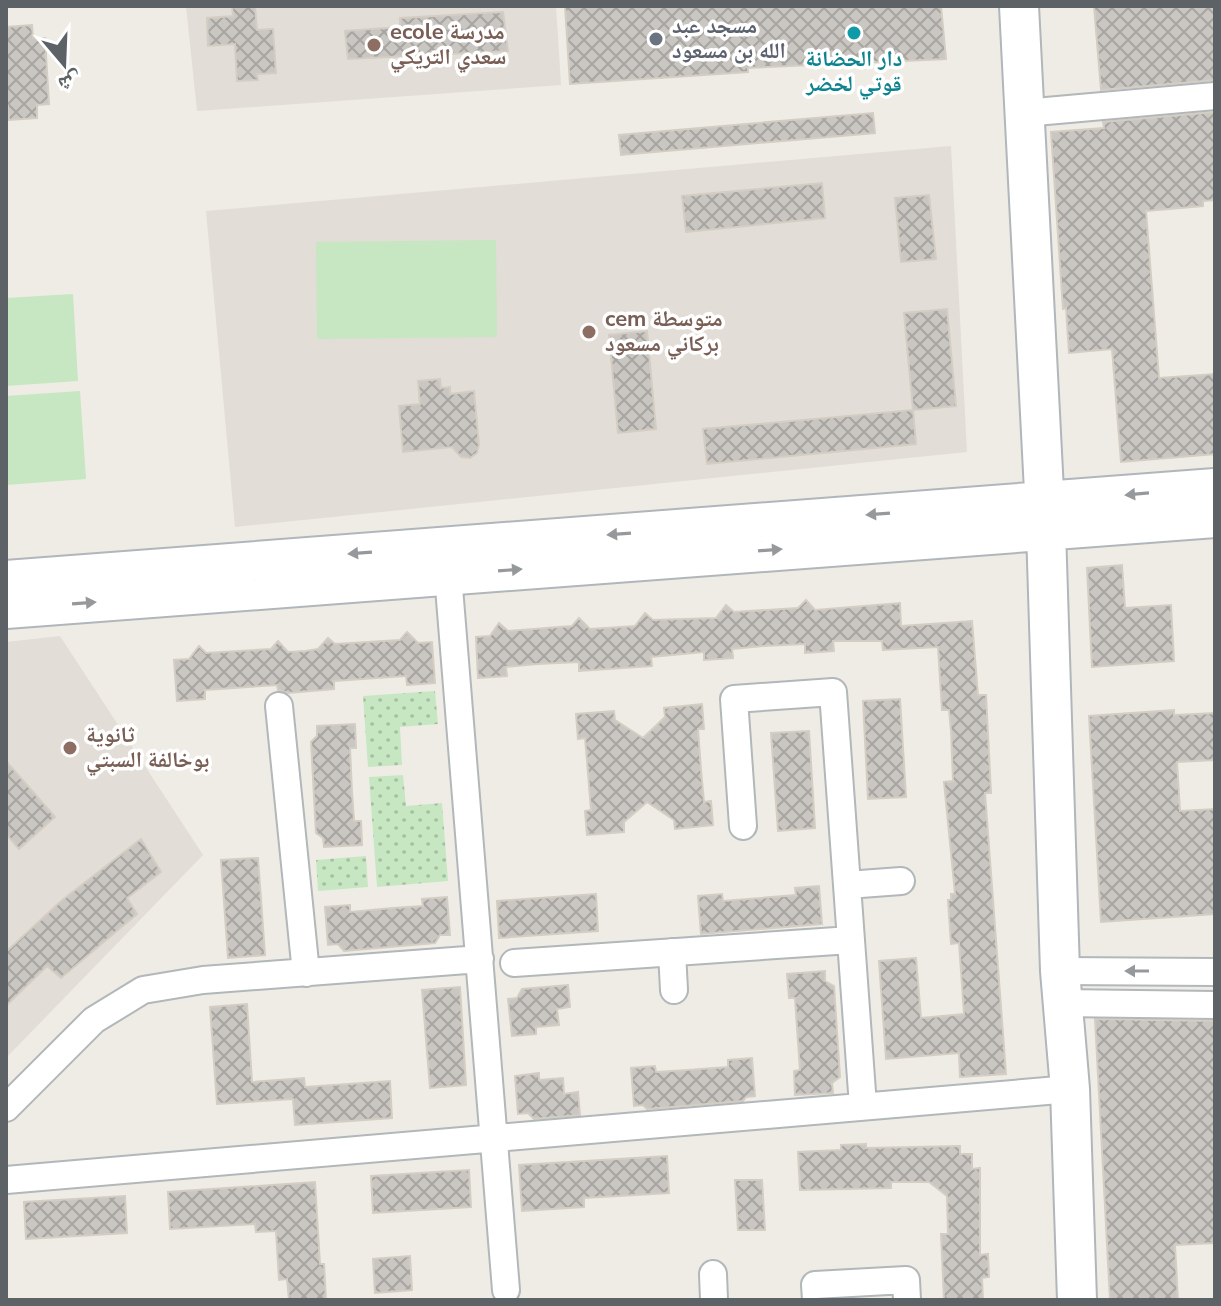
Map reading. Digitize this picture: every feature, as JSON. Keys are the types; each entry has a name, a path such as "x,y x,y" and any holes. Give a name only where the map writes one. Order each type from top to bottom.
{"main road":[{"path":"1019,6 1045,516 1060,987 1070,1089 1077,1300"},
{"path":"6,609 448,575 1045,516 1215,488"},
{"path":"6,580 1045,516 1215,518"}],"street":[{"path":"1024,113 1215,96"},
{"path":"448,575 506,1290"},
{"path":"743,826 734,699 833,692 863,1106"},
{"path":"279,706 306,973"},
{"path":"847,885 901,881"},
{"path":"514,963 851,940"},
{"path":"672,952 674,990"},
{"path":"6,1108 94,1020 143,990 203,980 480,959"},
{"path":"1060,987 1215,972"},
{"path":"1060,987 1215,1005"},
{"path":"6,1180 1070,1089"},
{"path":"816,1300 815,1285 906,1280 907,1300"}],"shaded area":[{"name":"ecole مدرسة سعدي التريكي","path":"186,6 556,6 561,85 197,111"},
{"name":"cem متوسطة بركاني مسعود","path":"951,146 967,452 235,527 206,211"},
{"name":"ثانوية بوخالفة السبتي","path":"60,636 203,855 6,1058 6,642"}],"green space":[{"path":"496,240 497,337 317,339 316,242"},
{"path":"73,294 78,381 6,386 6,298"},
{"path":"80,391 86,479 6,485 6,396"},
{"path":"435,691 438,724 400,727 402,765 368,767 363,696"},
{"path":"403,775 406,806 442,803 448,881 377,887 369,777"},
{"path":"366,856 368,887 318,891 316,860"}],"building":[{"path":"232,6 255,6 257,30 273,29 276,73 257,74 258,80 237,81 235,44 208,46 207,18 233,16"},
{"path":"565,6 941,6 946,59 748,68 748,72 570,84"},
{"path":"1094,6 1215,6 1215,80 1101,90"},
{"path":"503,12 508,51 348,59 345,31 400,27 400,18"},
{"path":"32,25 33,38 45,38 49,104 37,105 37,118 9,120 6,107 6,27"},
{"path":"1215,112 1215,200 1203,201 1203,206 1146,211 1159,378 1215,374 1215,454 1121,462 1112,349 1069,353 1066,308 1063,309 1051,132 1104,128 1103,122"},
{"path":"873,113 875,133 621,155 619,135"},
{"path":"822,183 825,218 686,232 682,196"},
{"path":"929,195 936,259 901,262 895,198"},
{"path":"947,309 956,406 913,410 904,313"},
{"path":"647,331 656,429 618,433 609,335"},
{"path":"440,379 441,388 450,387 450,394 474,391 479,445 477,453 470,458 461,457 452,447 403,452 399,406 420,404 418,381"},
{"path":"913,410 916,444 707,464 703,429"},
{"path":"1122,565 1125,608 1171,605 1174,661 1092,667 1087,568"},
{"path":"806,600 815,610 900,603 901,626 972,621 978,695 986,695 991,793 985,793 1006,1074 960,1077 959,1053 886,1059 879,961 916,958 921,1018 964,1014 959,943 951,944 948,900 951,900 951,894 955,894 944,782 953,781 951,731 949,710 942,710 938,647 883,650 882,641 833,641 834,651 805,653 805,644 763,646 732,649 733,658 704,660 704,652 651,657 652,666 579,671 579,662 537,664 506,667 507,676 478,678 476,637 490,636 499,623 508,631 572,626 579,618 590,629 635,626 645,613 653,620 716,618 726,605 734,612 798,608"},
{"path":"407,632 418,643 432,642 435,683 407,685 406,676 334,681 334,689 288,693 278,690 277,685 205,690 205,699 177,701 174,660 189,659 199,646 206,653 271,649 278,641 288,652 306,651 318,649 328,638 335,644 400,640"},
{"path":"900,699 906,797 868,799 863,701"},
{"path":"702,704 704,729 698,729 701,770 704,802 711,801 713,825 675,829 674,820 647,802 624,822 624,832 587,835 585,811 591,810 585,738 578,739 576,714 614,711 615,720 643,738 665,717 664,708"},
{"path":"1174,710 1174,715 1215,713 1215,760 1177,762 1180,811 1215,809 1215,914 1101,922 1089,716"},
{"path":"355,724 356,748 350,748 352,792 354,821 361,821 362,845 324,847 323,838 316,833 311,742 317,736 317,726"},
{"path":"809,731 815,828 778,831 771,733"},
{"path":"6,761 55,817 19,849 6,834"},
{"path":"141,839 161,872 127,898 137,914 61,978 47,966 6,1006 6,952 61,901"},
{"path":"258,858 265,955 228,958 221,860"},
{"path":"819,886 822,924 701,934 698,896 722,894 723,901 796,895 795,888"},
{"path":"596,894 598,931 499,938 497,901"},
{"path":"447,897 450,935 440,935 435,943 344,951 338,944 328,945 325,907 350,905 350,912 423,906 422,899"},
{"path":"825,971 825,981 834,986 840,1077 832,1083 833,1093 795,1095 794,1071 800,1070 795,998 789,998 787,974"},
{"path":"568,985 570,1007 557,1009 559,1025 536,1027 536,1034 512,1036 508,999 517,998 522,989"},
{"path":"460,987 466,1085 430,1088 422,990"},
{"path":"247,1004 252,1082 304,1078 305,1087 390,1081 392,1118 295,1125 293,1099 217,1104 210,1007"},
{"path":"1095,1019 1215,1021 1215,1243 1175,1245 1178,1300 1110,1300"},
{"path":"752,1058 755,1096 746,1097 743,1101 647,1109 643,1105 634,1106 631,1068 655,1066 656,1072 728,1067 728,1060"},
{"path":"539,1073 539,1080 563,1078 564,1094 578,1092 580,1115 534,1119 528,1113 518,1114 515,1076"},
{"path":"866,1144 866,1148 960,1146 960,1154 972,1154 972,1169 980,1168 980,1255 988,1254 989,1277 982,1278 983,1300 944,1300 941,1234 948,1234 947,1196 929,1182 891,1182 891,1188 800,1190 798,1152 841,1150 841,1145"},
{"path":"667,1156 669,1193 584,1198 584,1207 522,1211 519,1165"},
{"path":"469,1170 471,1207 373,1213 371,1176"},
{"path":"735,1180 762,1180 765,1230 738,1230"},
{"path":"315,1182 320,1264 324,1264 326,1300 289,1300 287,1279 279,1280 276,1231 256,1232 255,1224 170,1229 168,1192"},
{"path":"125,1196 127,1233 26,1239 24,1202"},
{"path":"410,1256 412,1290 375,1293 373,1259"}],"place":[{"name":"دار الحضانة قوتي لخضر","path":"854,33"},
{"name":"مسجد عبد الله بن مسعود","path":"656,39"},
{"name":"ecole مدرسة سعدي التريكي","path":"374,45"},
{"name":"cem متوسطة بركاني مسعود","path":"589,332"},
{"name":"ثانوية بوخالفة السبتي","path":"70,748"}]}
